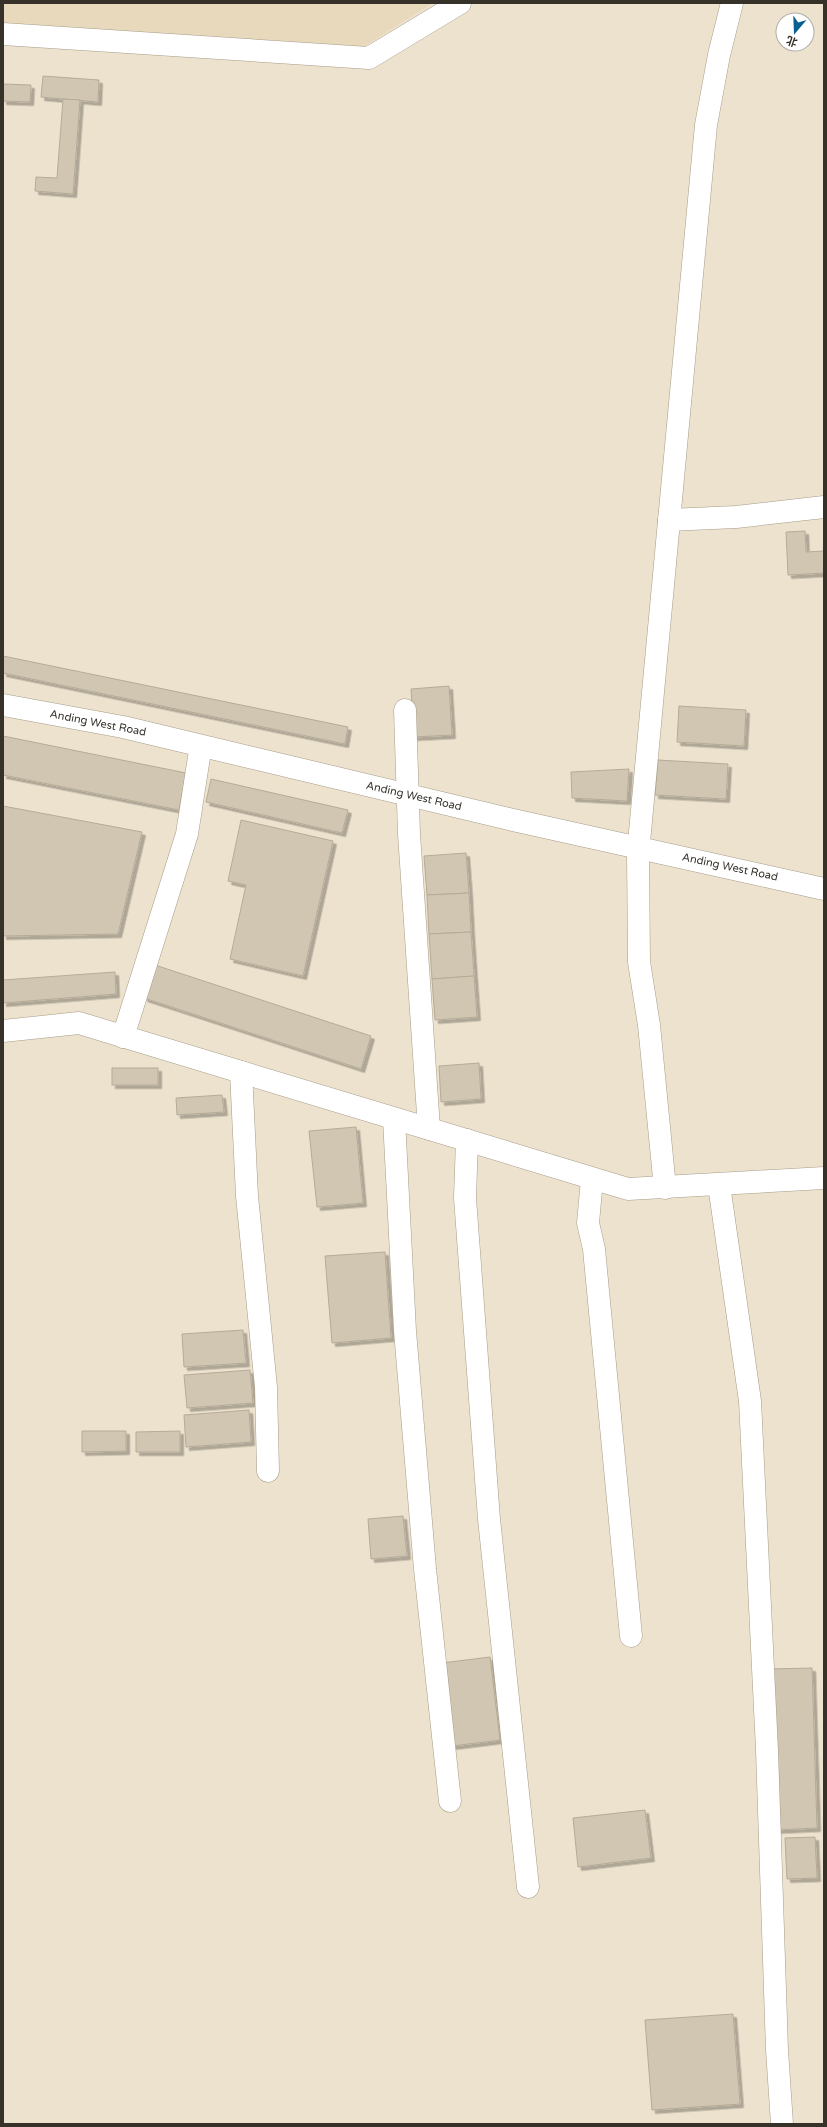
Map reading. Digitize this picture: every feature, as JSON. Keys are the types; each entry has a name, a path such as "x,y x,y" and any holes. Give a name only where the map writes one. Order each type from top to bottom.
{"street":[{"path":"3,34 369,58 460,3"},
{"path":"665,1188 649,1025 639,962 638,853 706,125 718,55 732,3"},
{"path":"669,520 736,517 824,507"},
{"name":"Anding West Road","path":"3,705 123,727 408,801"},
{"path":"405,710 408,801 429,1129"},
{"name":"Anding West Road","path":"3,718 120,739 408,801 638,853 824,901"},
{"path":"123,1037 187,834 199,757"},
{"name":"Anding West Road","path":"638,853 824,889"},
{"path":"3,1031 79,1023 628,1189 824,1178"},
{"path":"241,1072 247,1196 266,1387 268,1471"},
{"path":"394,1119 405,1331 425,1569 450,1801"},
{"path":"467,1140 465,1198 489,1519 528,1887"},
{"path":"592,1178 588,1223 594,1249 631,1636"},
{"path":"719,1185 750,1401 767,1742 777,2050 782,2124"}],"shaded area":[{"path":"3,3 433,3 363,47 3,23"}],"building":[{"path":"43,76 99,80 98,102 41,97"},
{"path":"3,84 31,85 30,102 3,101"},
{"path":"63,99 80,100 73,194 35,191 36,177 57,178"},
{"path":"805,531 806,552 824,551 824,573 788,575 786,532"},
{"path":"3,656 348,727 345,744 3,673"},
{"path":"449,686 452,735 414,737 411,689"},
{"path":"679,706 746,710 744,746 677,742"},
{"path":"3,736 186,773 179,810 3,775"},
{"path":"658,760 728,764 726,799 655,795"},
{"path":"629,769 627,801 572,798 571,772"},
{"path":"211,779 348,810 342,833 206,802"},
{"path":"3,806 142,832 118,934 3,936"},
{"path":"241,820 333,841 303,976 230,959 246,885 228,881"},
{"path":"466,853 469,893 427,895 424,856"},
{"path":"469,893 471,932 429,934 427,895"},
{"path":"471,932 474,976 432,979 429,934"},
{"path":"155,965 371,1036 361,1069 144,998"},
{"path":"115,972 116,994 3,1003 3,980"},
{"path":"474,976 477,1017 435,1020 432,979"},
{"path":"479,1063 481,1099 441,1102 439,1066"},
{"path":"112,1068 158,1068 158,1085 112,1085"},
{"path":"222,1095 224,1112 177,1115 176,1098"},
{"path":"356,1127 363,1203 317,1207 309,1131"},
{"path":"385,1252 391,1338 332,1343 325,1256"},
{"path":"243,1330 246,1363 184,1367 182,1334"},
{"path":"250,1370 253,1403 187,1408 184,1375"},
{"path":"249,1410 251,1442 186,1447 184,1415"},
{"path":"82,1431 126,1431 126,1451 82,1452"},
{"path":"180,1431 180,1452 136,1452 136,1432"},
{"path":"403,1516 407,1556 371,1559 368,1519"},
{"path":"490,1657 500,1740 452,1746 442,1663"},
{"path":"812,1668 817,1828 774,1830 770,1669"},
{"path":"645,1810 651,1858 578,1867 573,1818"},
{"path":"815,1837 817,1878 787,1879 785,1838"},
{"path":"733,2014 740,2104 652,2110 645,2020"}]}
